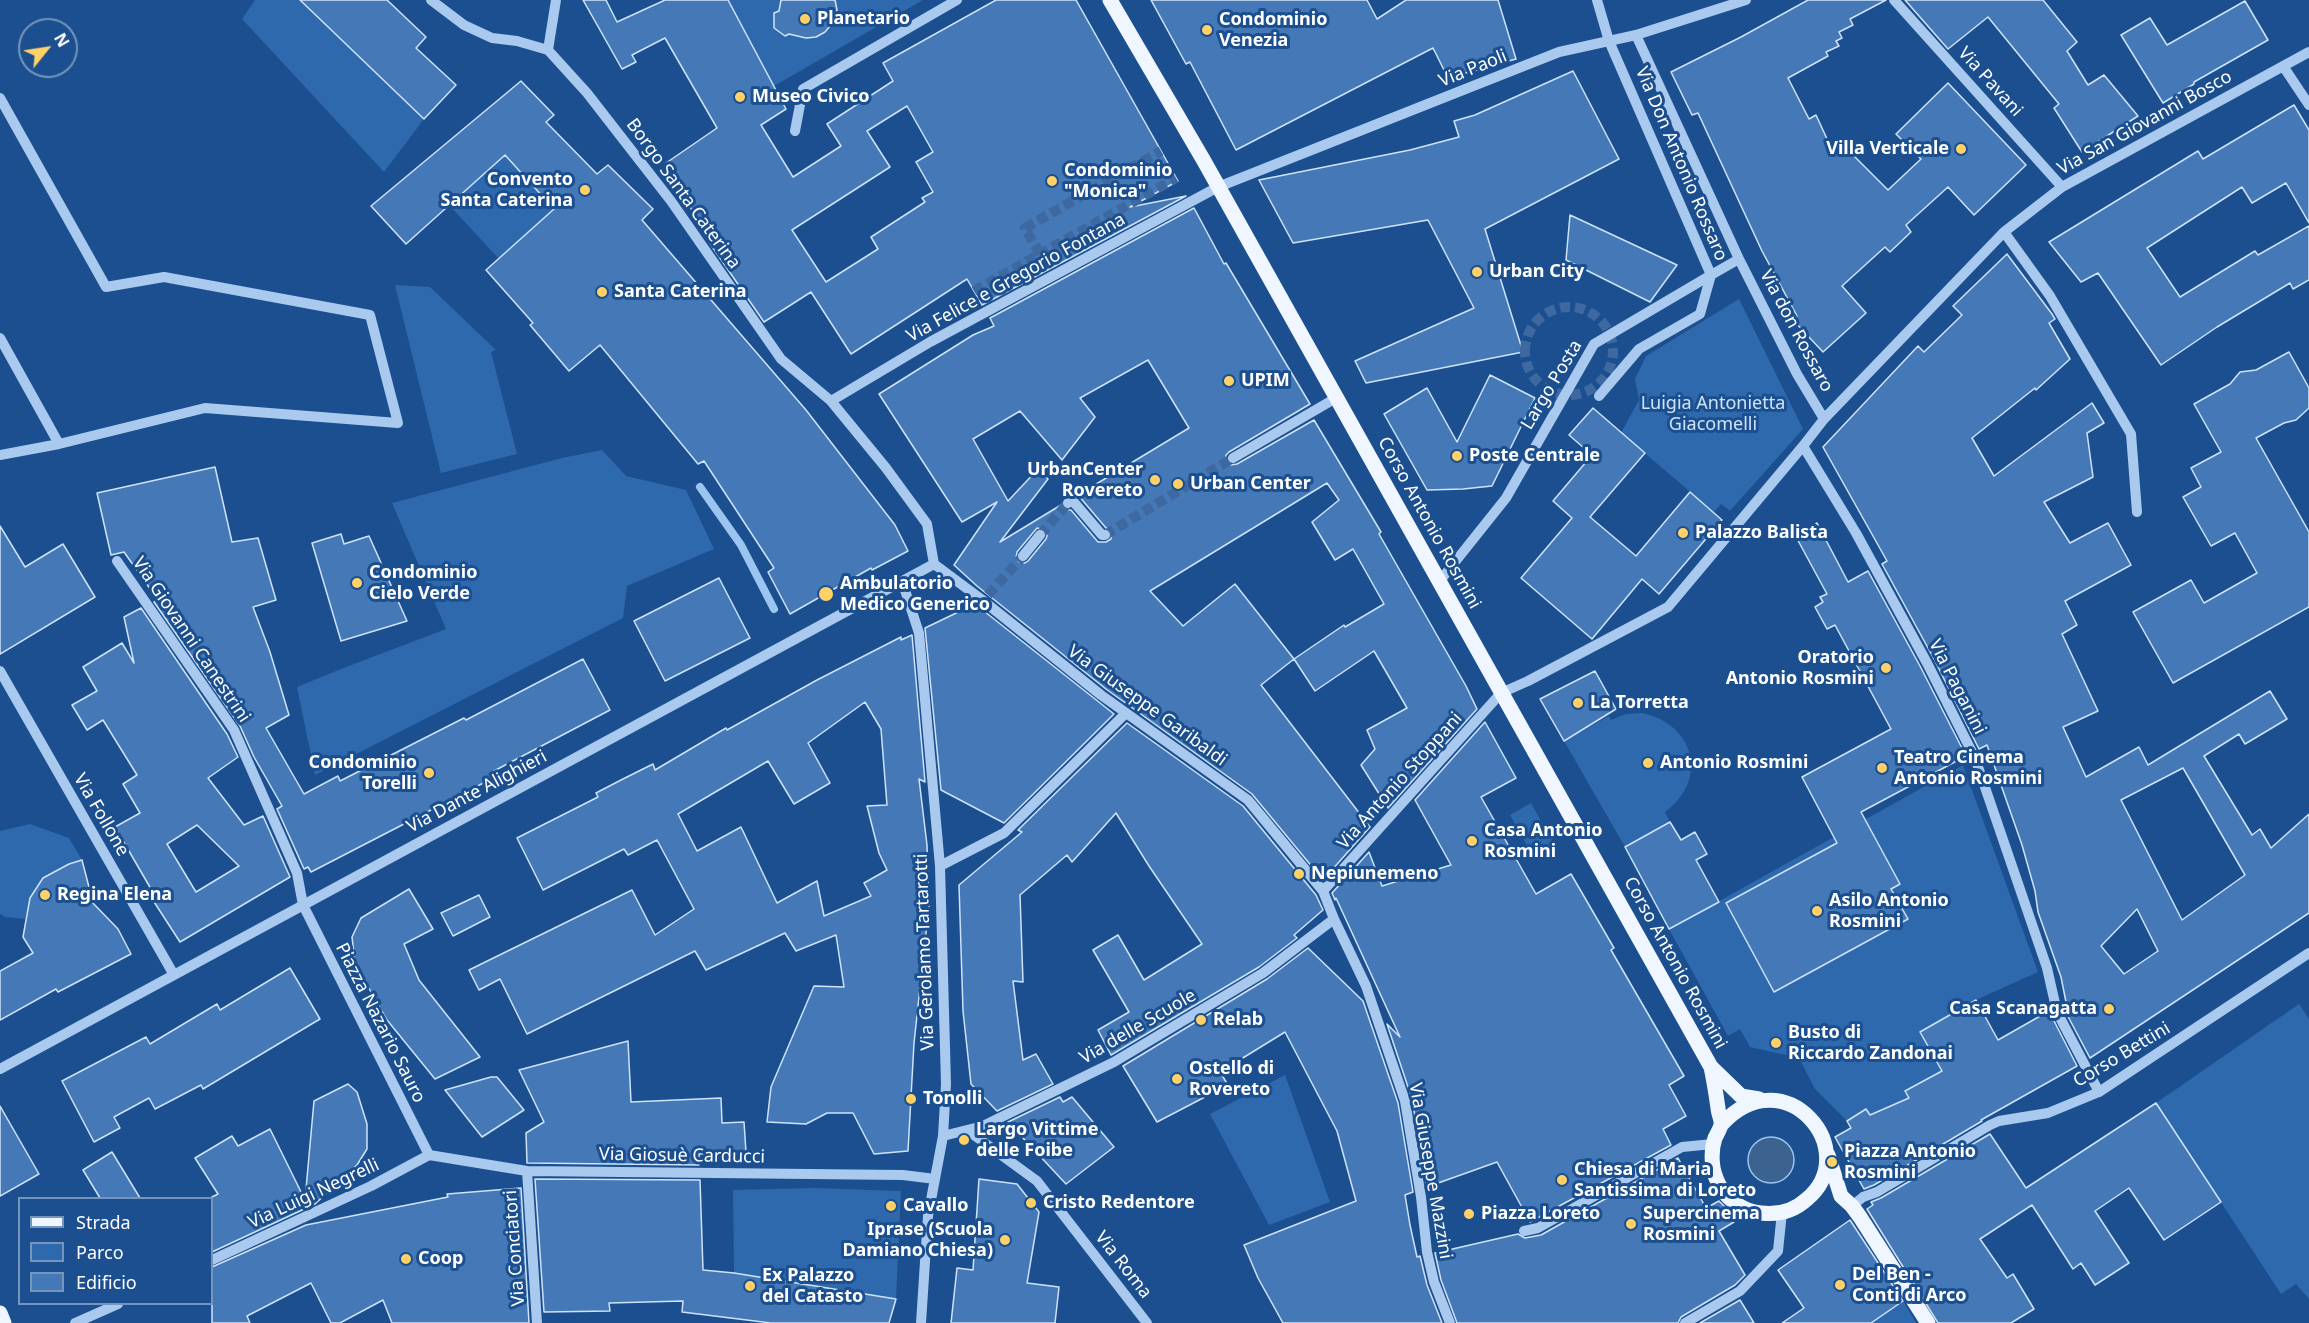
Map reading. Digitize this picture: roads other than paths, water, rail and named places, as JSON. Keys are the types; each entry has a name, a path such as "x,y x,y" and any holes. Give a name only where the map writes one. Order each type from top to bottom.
{"main road":[{"name":"Corso Antonio Rosmini","path":"1110,0 1218,187 1711,1067"},
{"path":"1711,1067 1741,1096 1780,1101 1796,1107 1810,1117 1820,1131 1847,1201 1928,1323"},
{"path":"1711,1067 1722,1124"},
{"path":"1763,1100 1747,1104 1733,1112 1722,1124 1713,1144 1712,1161 1716,1178 1724,1193 1737,1205 1753,1212 1770,1214 1800,1205 1812,1195 1821,1180 1826,1164 1825,1147"},
{"path":"1812,1195 1847,1201"},
{"path":"0,1313 4,1323"}],"street":[{"path":"431,0 464,25 492,38 517,41 548,50 556,0"},
{"path":"795,131 803,89 957,0"},
{"name":"Via Don Antonio Rossaro","path":"1597,0 1610,41 1711,275 1739,259 1636,35"},
{"name":"Via Paoli","path":"1218,187 1559,52 1636,35 1746,0"},
{"name":"Via Pavani","path":"1894,0 2062,187"},
{"name":"Borgo Santa Caterina","path":"548,50 587,93 658,184 780,359 831,401 886,468 927,524 934,564"},
{"name":"Via San Giovanni Bosco","path":"1502,693 1668,607 1824,419 2004,232 2062,187 2309,52"},
{"path":"2283,66 2309,105"},
{"path":"0,98 106,287 164,278 370,315 398,423 205,408 59,444 0,455"},
{"name":"Via Felice e Gregorio Fontana","path":"831,401 930,342 1218,187"},
{"path":"2004,232 2050,296 2131,434 2137,512"},
{"name":"Via don Rossaro","path":"1739,259 1797,374 1824,419"},
{"path":"1599,396 1640,349 1700,314 1711,275"},
{"name":"Largo Posta","path":"1439,582 1506,498 1594,344 1711,275"},
{"path":"0,338 59,444"},
{"path":"1233,458 1336,398"},
{"name":"Via Paganini","path":"1803,446 1862,543 1975,758 2047,968 2056,1012 2098,1092"},
{"path":"1068,504 1072,500 1102,535 1106,535"},
{"path":"1023,556 1040,535"},
{"name":"Via Giovanni Canestrini","path":"117,561 234,730 297,873 303,905"},
{"name":"Via Dante Alighieri","path":"0,1069 934,564"},
{"name":"Via Giuseppe Garibaldi","path":"934,564 986,598 1065,667 1248,800 1323,891"},
{"name":"Via Gerolamo Tartarotti","path":"902,581 919,633 940,866 946,1084 943,1136 928,1216 921,1323"},
{"name":"Via Follone","path":"0,671 174,975"},
{"name":"Via Antonio Stoppani","path":"1323,891 1502,693"},
{"path":"940,866 1004,833 1126,713"},
{"name":"Via Giuseppe Mazzini","path":"1323,891 1366,986 1405,1101 1421,1197 1427,1252 1434,1282 1450,1323"},
{"name":"Piazza Nazario Sauro","path":"303,905 429,1155"},
{"name":"Via delle Scuole","path":"943,1136 983,1126 1114,1062 1263,973 1334,919"},
{"name":"Corso Bettini","path":"1847,1201 1877,1192 1990,1125 2048,1113 2098,1092 2309,954"},
{"name":"Via Roma","path":"967,1130 1037,1180 1147,1323"},
{"path":"1524,1231 1538,1228 1682,1148 1713,1144"},
{"name":"Via Giosuè Carducci","path":"429,1155 527,1171 903,1174 935,1179"},
{"name":"Via Luigi Negrelli","path":"213,1260 371,1186 429,1155"},
{"name":"Via Conciatori","path":"527,1171 537,1323"},
{"path":"1685,1323 1740,1291 1778,1251 1782,1212"},
{"path":"75,1323 116,1305"}],"waterway":[{"path":"700,487 741,545 774,609"}],"tunnel":[{"path":"1040,254 1025,228 1161,151"},
{"path":"974,291 1176,178"},
{"path":"1560,307 1578,307 1594,314 1606,326 1613,342 1613,351 1613,360 1606,376 1594,388 1578,395 1560,395 1544,388 1532,376 1525,360 1525,342 1532,326 1544,314 1560,307"},
{"path":"1105,535 1233,458"},
{"path":"1040,535 1068,503"},
{"path":"988,595 1023,556"}],"place":[{"name":"Planetario","path":"805,19"},
{"name":"Condominio Venezia","path":"1207,30"},
{"name":"Museo Civico","path":"740,97"},
{"name":"Villa Verticale","path":"1961,149"},
{"name":"Condominio \"Monica\"","path":"1052,181"},
{"name":"Convento Santa Caterina","path":"585,190"},
{"name":"Urban City","path":"1477,272"},
{"name":"Santa Caterina","path":"602,292"},
{"name":"UPIM","path":"1229,381"},
{"name":"Poste Centrale","path":"1457,456"},
{"name":"UrbanCenter Rovereto","path":"1155,480"},
{"name":"Urban Center","path":"1178,484"},
{"name":"Palazzo Balista","path":"1683,533"},
{"name":"Condominio Cielo Verde","path":"357,583"},
{"name":"Ambulatorio Medico Generico","path":"826,594"},
{"name":"Oratorio Antonio Rosmini","path":"1886,668"},
{"name":"La Torretta","path":"1578,703"},
{"name":"Antonio Rosmini","path":"1648,763"},
{"name":"Teatro Cinema Antonio Rosmini","path":"1882,768"},
{"name":"Condominio Torelli","path":"429,773"},
{"name":"Casa Antonio Rosmini","path":"1472,841"},
{"name":"Nepiunemeno","path":"1299,874"},
{"name":"Regina Elena","path":"45,895"},
{"name":"Asilo Antonio Rosmini","path":"1817,911"},
{"name":"Casa Scanagatta","path":"2109,1009"},
{"name":"Relab","path":"1201,1020"},
{"name":"Busto di Riccardo Zandonai","path":"1776,1043"},
{"name":"Ostello di Rovereto","path":"1177,1079"},
{"name":"Tonolli","path":"911,1099"},
{"name":"Largo Vittime delle Foibe","path":"964,1140"},
{"name":"Piazza Antonio Rosmini","path":"1832,1162"},
{"name":"Chiesa di Maria Santissima di Loreto","path":"1562,1180"},
{"name":"Cristo Redentore","path":"1031,1203"},
{"name":"Cavallo","path":"891,1206"},
{"name":"Piazza Loreto","path":"1469,1214"},
{"name":"Supercinema Rosmini","path":"1631,1224"},
{"name":"Iprase (Scuola Damiano Chiesa)","path":"1005,1240"},
{"name":"Coop","path":"406,1259"},
{"name":"Del Ben - Conti di Arco","path":"1840,1285"},
{"name":"Ex Palazzo del Catasto","path":"750,1286"}],"park label":[{"name":"Luigia Antonietta Giacomelli","path":"1713,414"}]}
